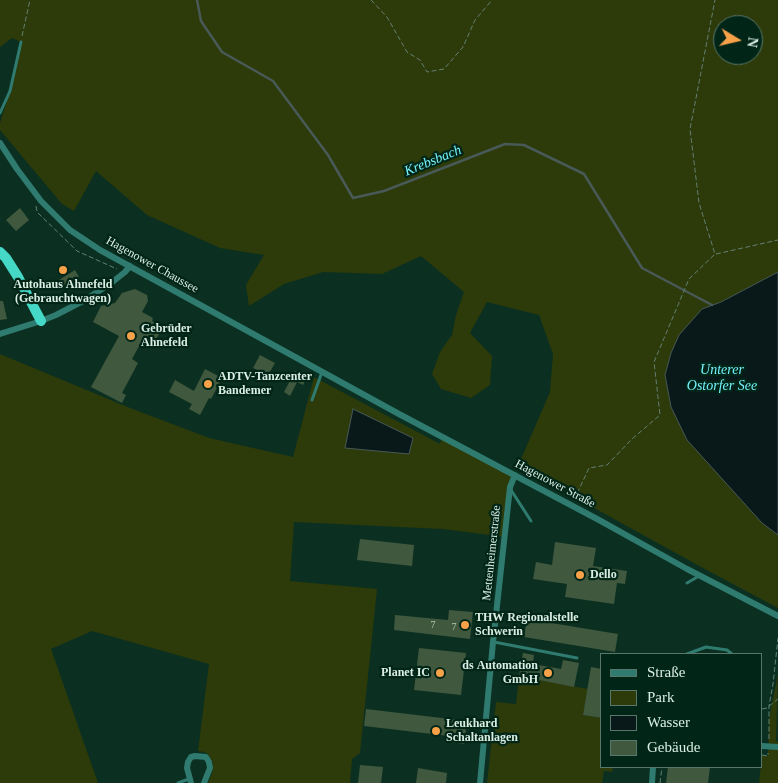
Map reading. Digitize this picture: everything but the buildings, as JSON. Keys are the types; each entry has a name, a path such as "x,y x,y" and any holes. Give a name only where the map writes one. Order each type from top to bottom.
{"highway":[{"path":"0,252 18,277 41,321"}],"street":[{"name":"Hagenower Chaussee","path":"0,143 41,201 70,230 100,250 322,372"},
{"path":"0,334 41,321 83,301 110,284 130,266"},
{"name":"Hagenower Straße","path":"322,372 472,456 515,475 778,616"},
{"name":"Mettenheimerstraße","path":"480,783 510,487 515,475"},
{"path":"765,746 778,747"},
{"path":"191,781 188,762 191,757 206,757 210,768 204,783"},
{"path":"652,783 653,768"}],"lane":[{"path":"0,114 10,91 21,42"},
{"path":"312,400 322,372"},
{"path":"510,487 531,522"},
{"path":"687,583 699,575"},
{"path":"493,642 577,658"},
{"path":"689,653 706,646 727,650 731,653"},
{"path":"178,783 191,781"}],"path":[{"path":"21,42 30,0"},
{"path":"371,0 387,16 407,52 420,60 427,72 444,69 463,47 476,20 492,0"},
{"path":"715,0 690,129 699,202 715,254"},
{"path":"572,505 589,468 608,465 632,438 660,415 654,362 689,279 715,254 778,240"},
{"path":"765,746 778,638"},
{"path":"763,709 778,700"},
{"path":"660,783 662,768"}],"green space":[{"path":"0,0 778,0 778,272 721,302 702,309 687,440 762,523 778,535 778,608 518,466 550,392 553,354 539,315 487,302 470,333 492,356 490,385 471,398 441,389 432,374 440,352 452,335 456,315 464,292 421,256 382,274 323,272 284,284 249,306 246,285 264,255 220,248 147,215 96,171 74,211 62,204 0,130 0,123 10,91 21,42 12,38 0,47"},
{"path":"0,354 125,406 209,438 293,457 314,377 440,444 442,436 515,475 505,537 443,529 294,522 290,581 377,589 360,753 352,759 350,783 208,783 213,763 208,754 198,751 209,664 92,631 51,649 98,783 0,783"},
{"path":"778,674 776,741 778,742 778,783 759,783 761,768 763,768 763,755 768,756 769,719"},
{"path":"519,676 588,689 583,715 600,718 600,768 613,768 612,772 604,771 602,783 487,783 496,702 516,704"}],"water":[{"name":"Unterer Ostorfer See","path":"778,272 778,535 762,523 687,440 671,407 665,375 671,353 679,335 702,309 721,302"},
{"path":"353,409 413,438 409,454 345,448"}],"waterway":[{"name":"Krebsbach","path":"197,0 201,21 222,52 273,81 328,155 353,198 384,191 505,144 524,145 584,174 642,268 712,305"}],"place":[{"name":"Autohaus Ahnefeld (Gebrauchtwagen)","path":"63,270"},
{"name":"Gebrüder Ahnefeld","path":"131,336"},
{"name":"ADTV-Tanzcenter Bandemer","path":"208,384"},
{"name":"Dello","path":"580,575"},
{"name":"THW Regionalstelle Schwerin","path":"465,625"},
{"name":"Planet IC","path":"440,673"},
{"name":"ds Automation GmbH","path":"548,673"},
{"name":"Leukhard Schaltanlagen","path":"436,731"}]}
